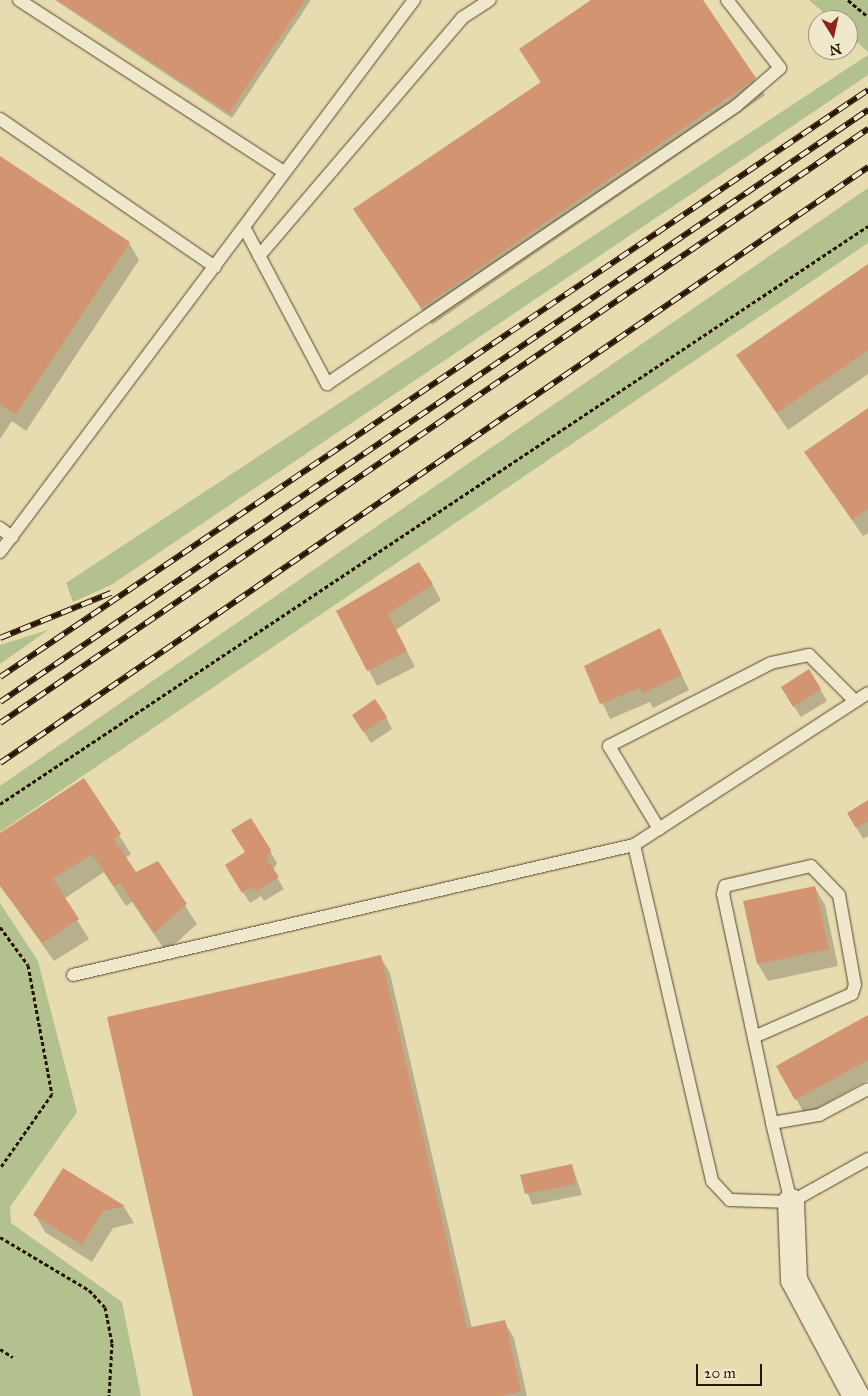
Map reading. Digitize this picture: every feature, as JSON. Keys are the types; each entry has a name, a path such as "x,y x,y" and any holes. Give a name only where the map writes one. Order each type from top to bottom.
{"street":[{"path":"791,1202 794,1280 856,1396"}],"lane":[{"path":"19,0 284,172"},
{"path":"0,552 414,0"},
{"path":"259,256 462,18 490,0"},
{"path":"244,227 327,384 736,106 780,68 727,0"},
{"path":"0,119 215,267"},
{"path":"0,528 12,536"},
{"path":"659,829 609,746 771,663 809,655 855,702"},
{"path":"73,975 634,845 868,693"},
{"path":"634,845 712,1181 730,1200 791,1202 868,1159"},
{"path":"754,1037 852,994 855,985 839,895 811,866 725,886 754,1037 791,1202"},
{"path":"772,1123 819,1115 868,1089"}],"path":[{"path":"848,0 868,17"},
{"path":"0,804 868,226"},
{"path":"0,927 28,965 52,1094 0,1168"},
{"path":"0,1237 89,1290 105,1307 112,1343 108,1396"},
{"path":"0,1349 13,1357"}],"green space":[{"path":"809,0 868,0 868,52 858,43 858,10 820,10"},
{"path":"868,55 868,75 111,585 73,602 66,583"},
{"path":"868,188 868,243 0,832 0,786"},
{"path":"48,630 27,645 0,664 0,645"},
{"path":"0,903 38,961 77,1112 10,1207 11,1223 122,1302 141,1396 0,1396"}],"building":[{"path":"57,0 305,0 229,113"},
{"path":"591,0 703,0 756,78 421,308 353,209 541,82 519,49"},
{"path":"0,156 130,242 16,414 0,404"},
{"path":"868,264 868,350 777,413 736,355"},
{"path":"868,408 868,509 852,520 804,452"},
{"path":"419,562 433,584 388,614 407,651 367,671 336,611"},
{"path":"660,628 682,675 643,693 640,688 600,704 584,666"},
{"path":"809,669 821,689 793,707 781,687"},
{"path":"375,699 387,717 363,732 352,715"},
{"path":"84,778 121,834 114,839 136,872 158,861 187,904 154,933 120,883 114,887 92,854 53,879 79,919 42,943 0,886 0,833"},
{"path":"868,800 868,821 856,828 847,813"},
{"path":"251,818 271,850 267,859 279,877 256,891 254,886 242,893 225,865 245,852 231,830"},
{"path":"815,886 829,949 757,964 743,901"},
{"path":"381,955 467,1328 505,1320 521,1391 501,1396 193,1396 107,1017"},
{"path":"868,1015 868,1060 795,1100 776,1066"},
{"path":"572,1164 576,1184 525,1194 520,1175"},
{"path":"63,1168 125,1206 103,1211 82,1245 33,1215"}],"railway":[{"path":"0,677 868,90"},
{"path":"0,702 868,110"},
{"path":"0,723 868,129"},
{"path":"0,763 868,167"},
{"path":"0,638 111,593"}]}
